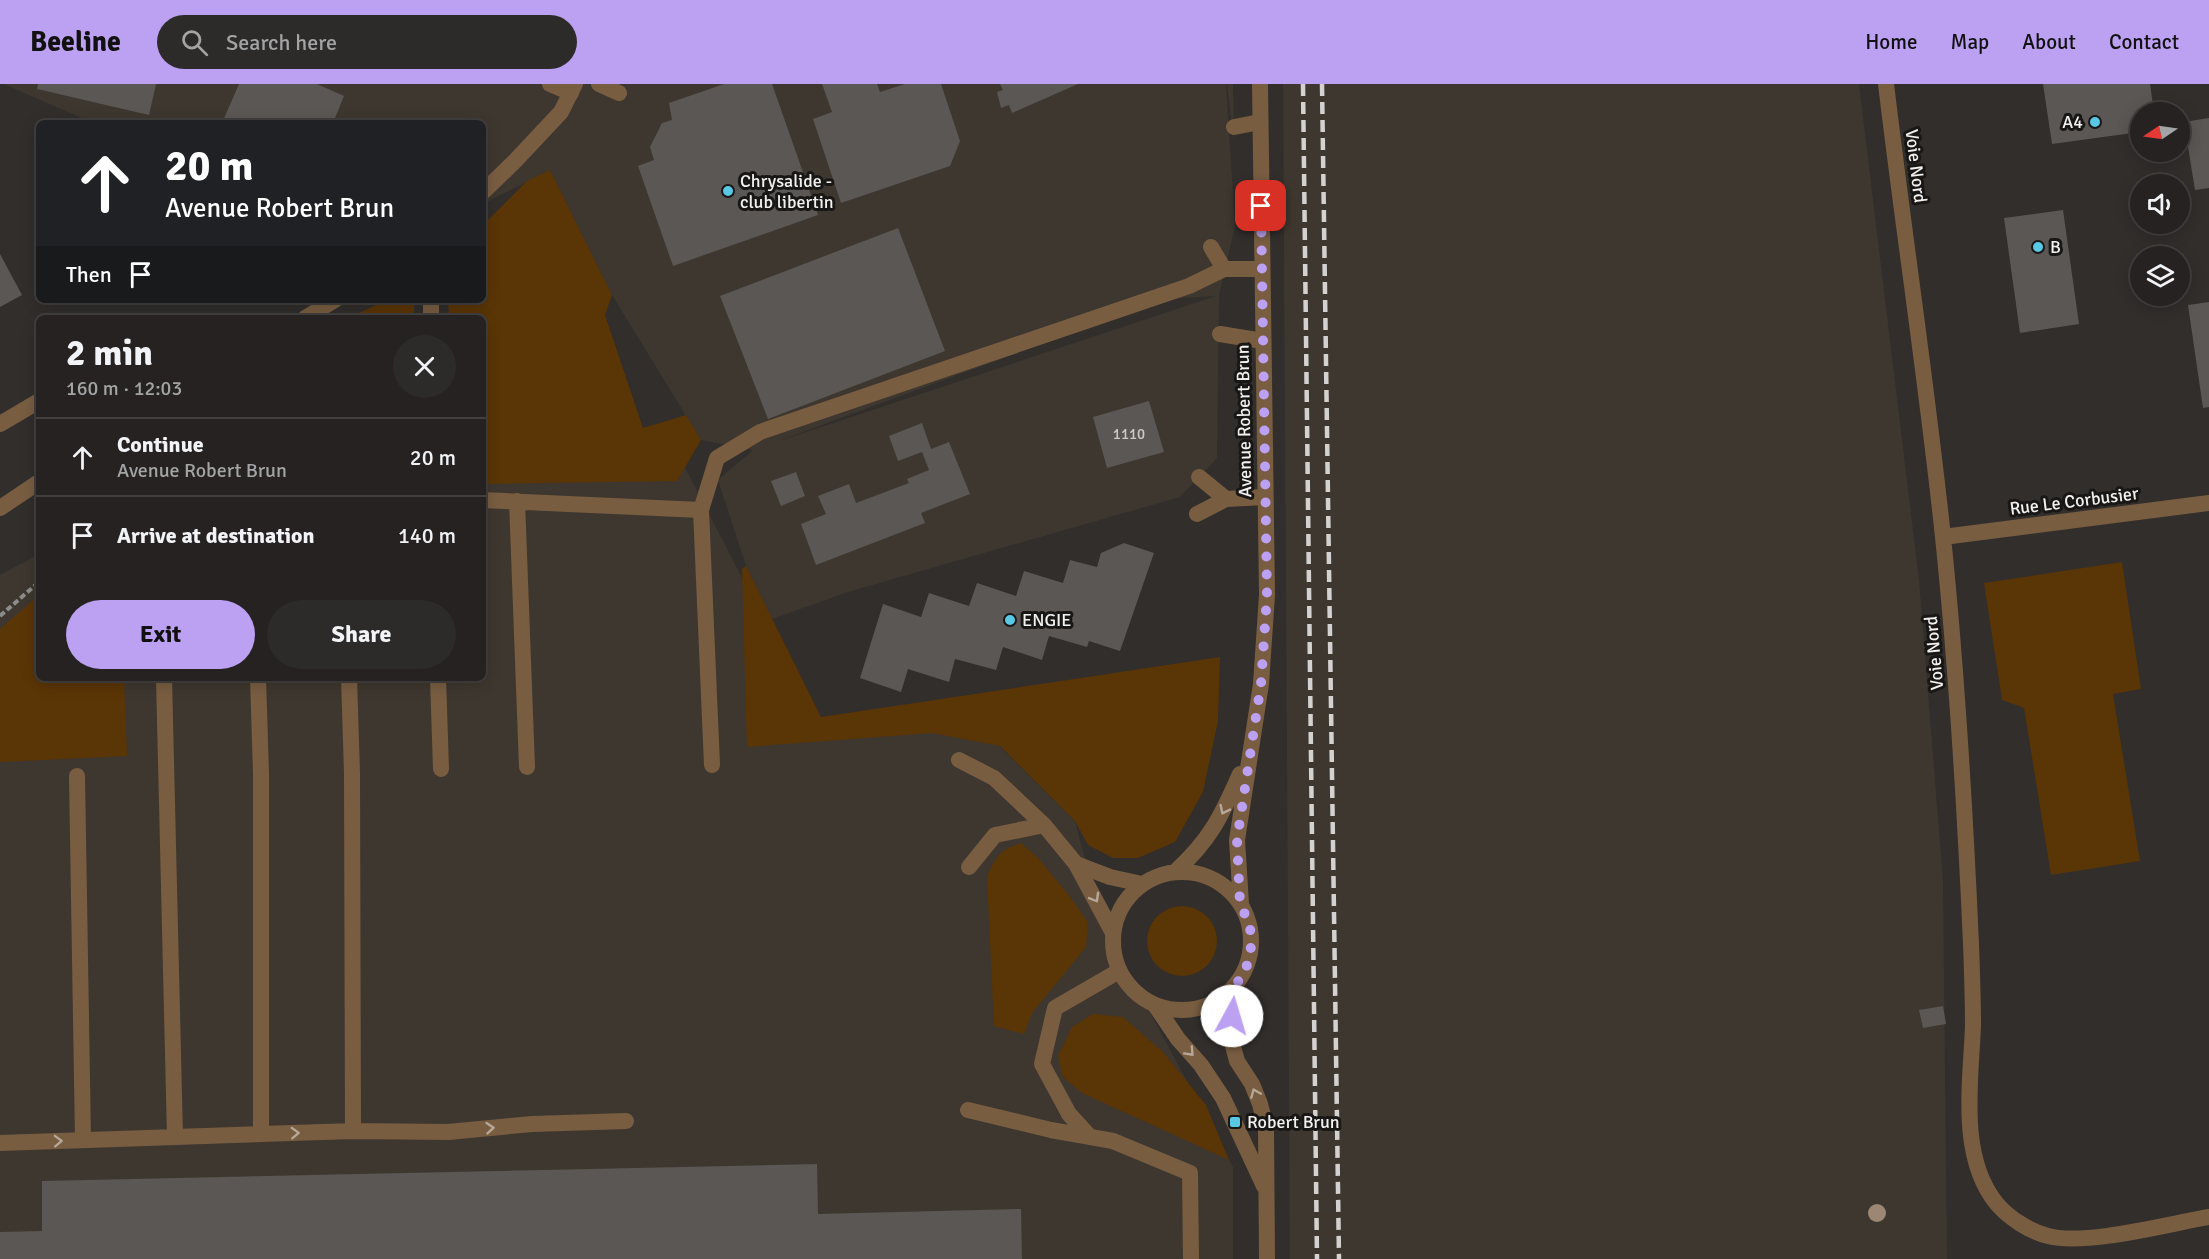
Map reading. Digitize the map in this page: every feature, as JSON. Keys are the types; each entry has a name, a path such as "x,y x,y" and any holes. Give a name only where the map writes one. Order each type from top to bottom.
{"street":[{"path":"486,189 561,112 573,88 550,84"},
{"path":"599,84 619,93"},
{"name":"Avenue Robert Brun","path":"1240,904 1237,840 1261,684 1267,595 1260,84"},
{"name":"Voie Nord","path":"1886,84 1943,537 1958,693 1973,984 1969,1095 1972,1145 1976,1161 1986,1186 1995,1202 2005,1213 2032,1230 2048,1236 2070,1239 2108,1235 2209,1217"},
{"path":"1234,127 1260,122"},
{"path":"1211,247 1224,269"},
{"path":"712,765 701,510 717,458 760,432 1189,286 1224,269 1261,269"},
{"path":"310,315 330,303"},
{"path":"1220,334 1263,341"},
{"path":"0,424 36,403"},
{"path":"1199,477 1226,499"},
{"path":"0,508 36,484"},
{"path":"1197,514 1226,499 1265,497"},
{"path":"486,500 701,510"},
{"path":"517,501 527,767"},
{"name":"Rue Le Corbusier","path":"1943,537 2209,503"},
{"path":"164,681 175,1137"},
{"path":"258,681 261,774 261,1134"},
{"path":"349,681 352,773 353,1131"},
{"path":"438,681 441,769"},
{"name":"Avenue Robert Brun","path":"1175,872 1197,852 1217,824 1248,757"},
{"path":"959,760 994,778 1044,825 1076,864 1113,933"},
{"path":"77,776 83,1140"},
{"path":"969,867 995,835 1044,825"},
{"path":"1076,864 1110,877 1142,884"},
{"path":"1175,872 1194,873 1212,879 1228,890 1240,904 1250,925 1251,947 1246,969 1234,988 1217,1001 1197,1009 1176,1010 1155,1005 1140,997 1128,986 1119,971 1114,952 1113,933 1118,914 1128,898 1142,884 1158,876 1175,872"},
{"path":"1090,1137 1069,1114 1042,1064 1054,1008 1119,971"},
{"path":"1234,988 1231,1039 1237,1061 1252,1084 1260,1104 1266,1128 1267,1259"},
{"path":"1155,1005 1223,1098 1267,1191"},
{"path":"968,1110 1051,1130 1113,1141 1190,1173 1191,1259"},
{"path":"0,1143 353,1131 448,1132 532,1124 626,1122"}],"path":[{"path":"0,616 36,585"}],"shaded area":[{"path":"4,84 1226,84 1235,226 1219,295 1217,458 1180,497 848,592 772,619 746,566 718,480 753,450 701,440 612,295 550,170 486,202 486,120 86,120","holes":["1216,296 781,440 1164,299"]},
{"path":"1227,84 1233,84 1234,143"},
{"path":"1283,84 1859,84 1919,580 1943,881 1947,1259 1290,1259"},
{"path":"550,170 612,295 605,315 643,428 686,415 701,440 677,481 486,484 486,315 449,315 448,303 486,303 486,222 527,181"},
{"path":"380,303 414,303 414,315 354,315"},
{"path":"675,448 818,725 965,712 1075,821 1101,921 1233,1167 1233,1259 0,1259 0,575 36,556 36,681 486,681 486,452"},
{"path":"2122,562 2141,689 2113,694 2140,861 2051,875 2024,708 2002,700 1984,583"},
{"path":"746,566 821,717 1220,657 1218,721 1203,792 1175,842 1138,858 1113,858 1088,845 1075,821 1000,746 932,733 747,747 742,569"},
{"path":"36,598 36,681 124,681 127,756 0,762 0,629"},
{"path":"1021,843 1038,858 1088,922 1086,947 1032,1013 1024,1034 994,1026 987,877 999,855 1008,848"},
{"path":"1182,906 1195,909 1207,916 1214,928 1217,941 1214,954 1207,966 1195,973 1182,976 1169,973 1157,966 1150,954 1147,941 1150,928 1157,916 1169,909"},
{"path":"1093,1014 1123,1017 1163,1052 1206,1105 1229,1160 1082,1093 1063,1077 1058,1056 1072,1027"}],"building":[{"path":"38,84 156,84 149,115 37,89"},
{"path":"239,84 317,84 344,96 334,120 223,120"},
{"name":"Chrysalide - club libertin","path":"724,84 772,84 818,215 673,266 638,166 654,160 650,147 662,123 672,120 669,103"},
{"path":"822,84 877,84 880,92 905,84 941,84 960,141 950,166 841,203 813,119 832,112"},
{"path":"1000,84 1078,84 1012,113 1009,105 1001,108 997,92 1003,90"},
{"name":"A4","path":"2043,84 2150,84 2153,102 2130,102 2130,133 2052,144"},
{"path":"2209,118 2209,188 2195,190 2190,159 2190,121"},
{"name":"B","path":"2063,210 2079,324 2020,333 2004,218"},
{"path":"898,228 945,351 768,419 720,296"},
{"path":"0,254 22,295 0,307"},
{"path":"2209,302 2209,407 2203,408 2188,306"},
{"path":"1149,401 1164,452 1107,468 1093,417"},
{"path":"922,423 931,449 949,442 970,494 921,513 925,523 816,565 801,524 826,514 818,496 849,484 856,503 909,483 907,479 929,470 922,452 898,461 889,436"},
{"path":"796,472 805,496 781,506 771,481"},
{"path":"1124,543 1154,553 1120,651 1089,641 1087,647 1049,636 1042,660 1003,647 996,670 955,659 949,682 908,669 901,692 860,678 883,604 921,617 929,593 969,606 977,583 1016,596 1024,571 1063,583 1070,560 1097,567 1101,553"},
{"path":"1943,1006 1946,1024 1923,1028 1919,1010"},
{"path":"817,1164 818,1214 1021,1209 1022,1259 0,1259 0,1232 42,1231 42,1181"}],"railway":[{"path":"1303,84 1317,1259"},
{"path":"1322,84 1339,1259"}],"place":[{"name":"A4","path":"2095,122"},
{"name":"Chrysalide - club libertin","path":"728,191"},
{"name":"B","path":"2038,247"},
{"name":"ENGIE","path":"1010,620"},
{"name":"Robert Brun","path":"1235,1122"}],"route":[{"path":"1232,1016 1234,988 1246,969 1251,947 1250,925 1240,904 1237,840 1261,684 1267,595 1261,206"}]}
